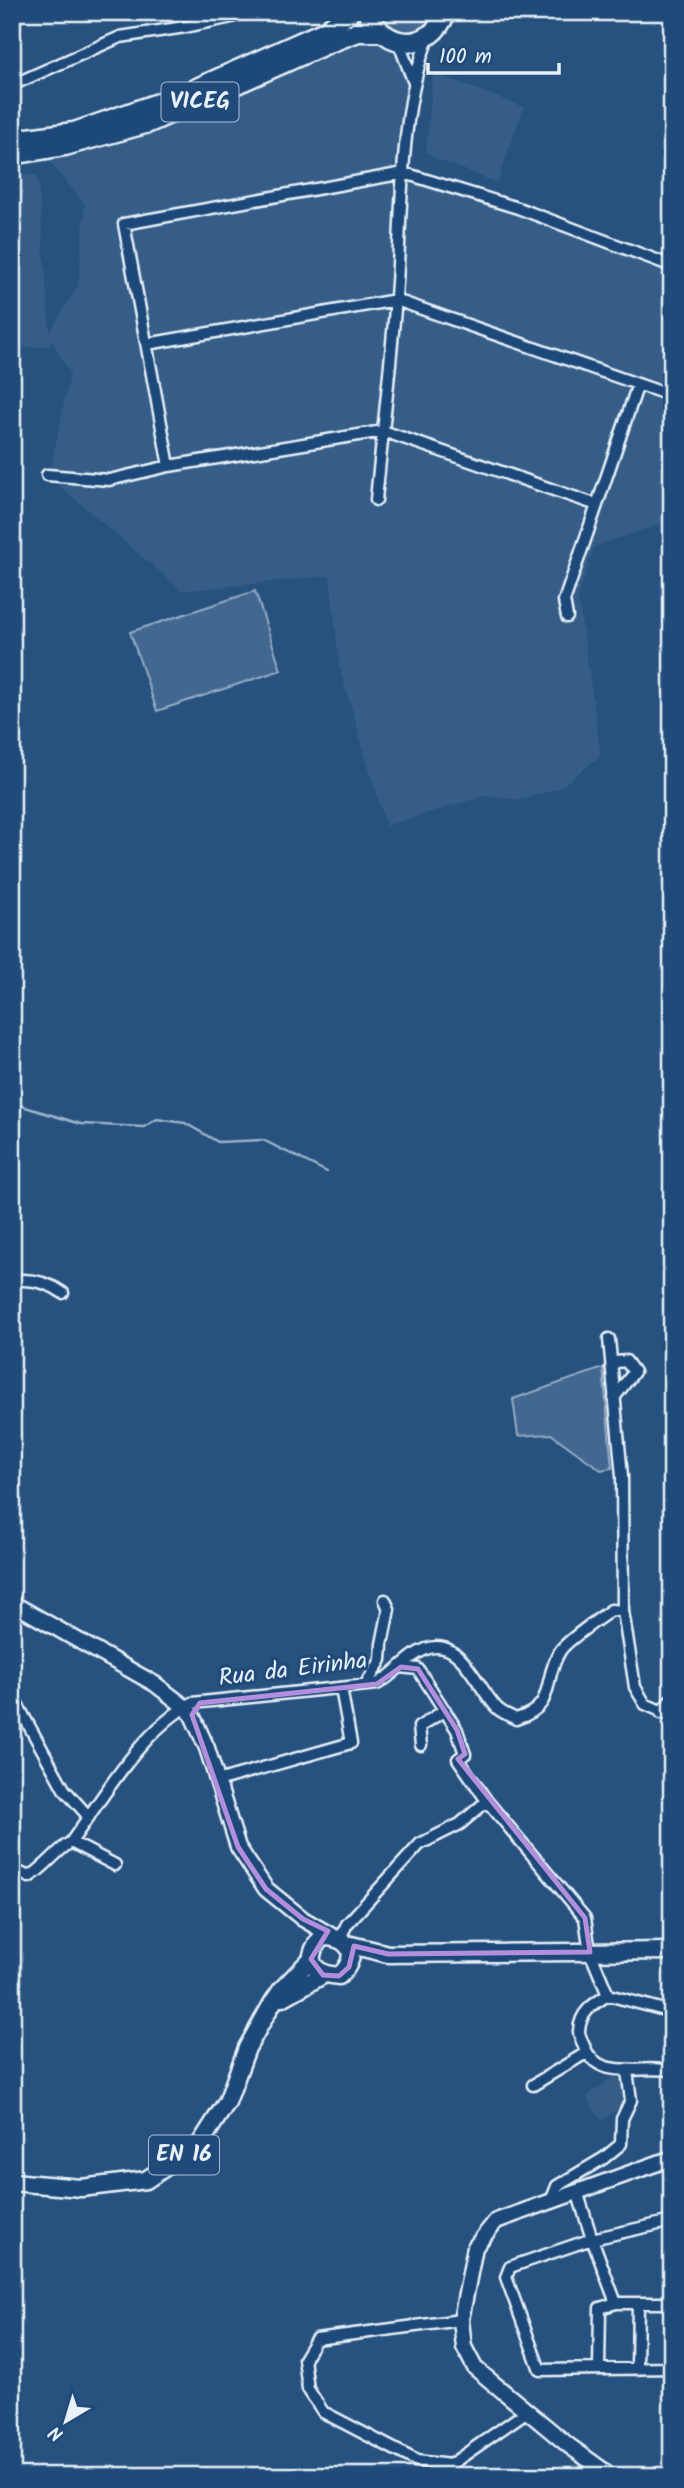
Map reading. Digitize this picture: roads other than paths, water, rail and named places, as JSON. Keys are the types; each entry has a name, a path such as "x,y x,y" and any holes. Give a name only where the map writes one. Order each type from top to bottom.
{"highway":[{"name":"VICEG","path":"12,140 74,132 181,95 326,30 350,12"},
{"path":"368,12 380,32 398,41 409,42 429,36 447,13"},
{"name":"VICEG","path":"12,155 65,146 149,123 329,43 358,33 380,32"}],"main road":[{"path":"12,1603 192,1708 238,1847 266,1889 303,1919 340,1940 388,1954 672,1951"},
{"path":"303,1919 312,1953 323,1975"},
{"name":"EN 16","path":"12,2182 82,2188 146,2180 200,2144 227,2102 247,2048 273,2002 322,1937 340,1940"},
{"path":"340,1940 352,1955 349,1967"},
{"path":"273,2002 323,1975 339,1976 349,1967 388,1954"},
{"path":"610,2475 526,2412 475,2368 464,2347 461,2320 475,2247 496,2221 672,2158"}],"street":[{"path":"12,85 120,37 185,27 243,12"},
{"path":"376,500 414,83 429,36"},
{"path":"398,41 414,83"},
{"path":"169,466 124,223 404,173 518,208 672,266"},
{"path":"147,344 396,300 672,396"},
{"path":"567,617 559,602 597,505 638,384"},
{"path":"47,475 109,480 169,466 383,431 597,505"},
{"path":"12,1281 27,1278 53,1286 63,1293"},
{"path":"609,1339 622,1476 623,1611 635,1687 645,1704 660,1713 672,1716"},
{"path":"611,1367 616,1362 626,1361 634,1372 614,1398"},
{"path":"366,1685 381,1660 389,1609 386,1600"},
{"name":"Rua da Eirinha","path":"192,1708 377,1684 390,1677 413,1656 428,1648 443,1646 455,1652 498,1709 516,1719 531,1714 545,1701 551,1674 561,1649 611,1610 623,1611"},
{"path":"401,1667 418,1669 457,1730 465,1754 458,1759 487,1801 585,1918 590,1952 607,1995"},
{"path":"217,1781 351,1743 341,1688"},
{"path":"12,1695 64,1789 89,1817"},
{"path":"660,1713 672,1698"},
{"path":"12,1869 29,1877 43,1869 71,1842 138,1750 169,1718 192,1708"},
{"path":"421,1745 419,1727 445,1710"},
{"path":"340,1940 347,1924 421,1844 460,1824 487,1801"},
{"path":"71,1842 115,1865"},
{"path":"672,2012 607,1995 590,2005 581,2017 579,2034 586,2053 602,2066 627,2071 672,2071"},
{"path":"533,2085 586,2053"},
{"path":"551,2201 557,2186 604,2158 621,2144 622,2119 631,2100 627,2071"},
{"path":"577,2191 616,2303"},
{"path":"672,2221 592,2239 510,2267 507,2272 540,2370 672,2368"},
{"path":"599,2369 600,2308 616,2303 672,2303"},
{"path":"637,2369 638,2303"},
{"path":"461,2320 316,2339 304,2359 308,2389 323,2412 417,2461 450,2465 526,2412"}],"waterway":[{"path":"12,1103 81,1124 144,1127 157,1119 185,1123 218,1142 263,1140 327,1172"}]}
